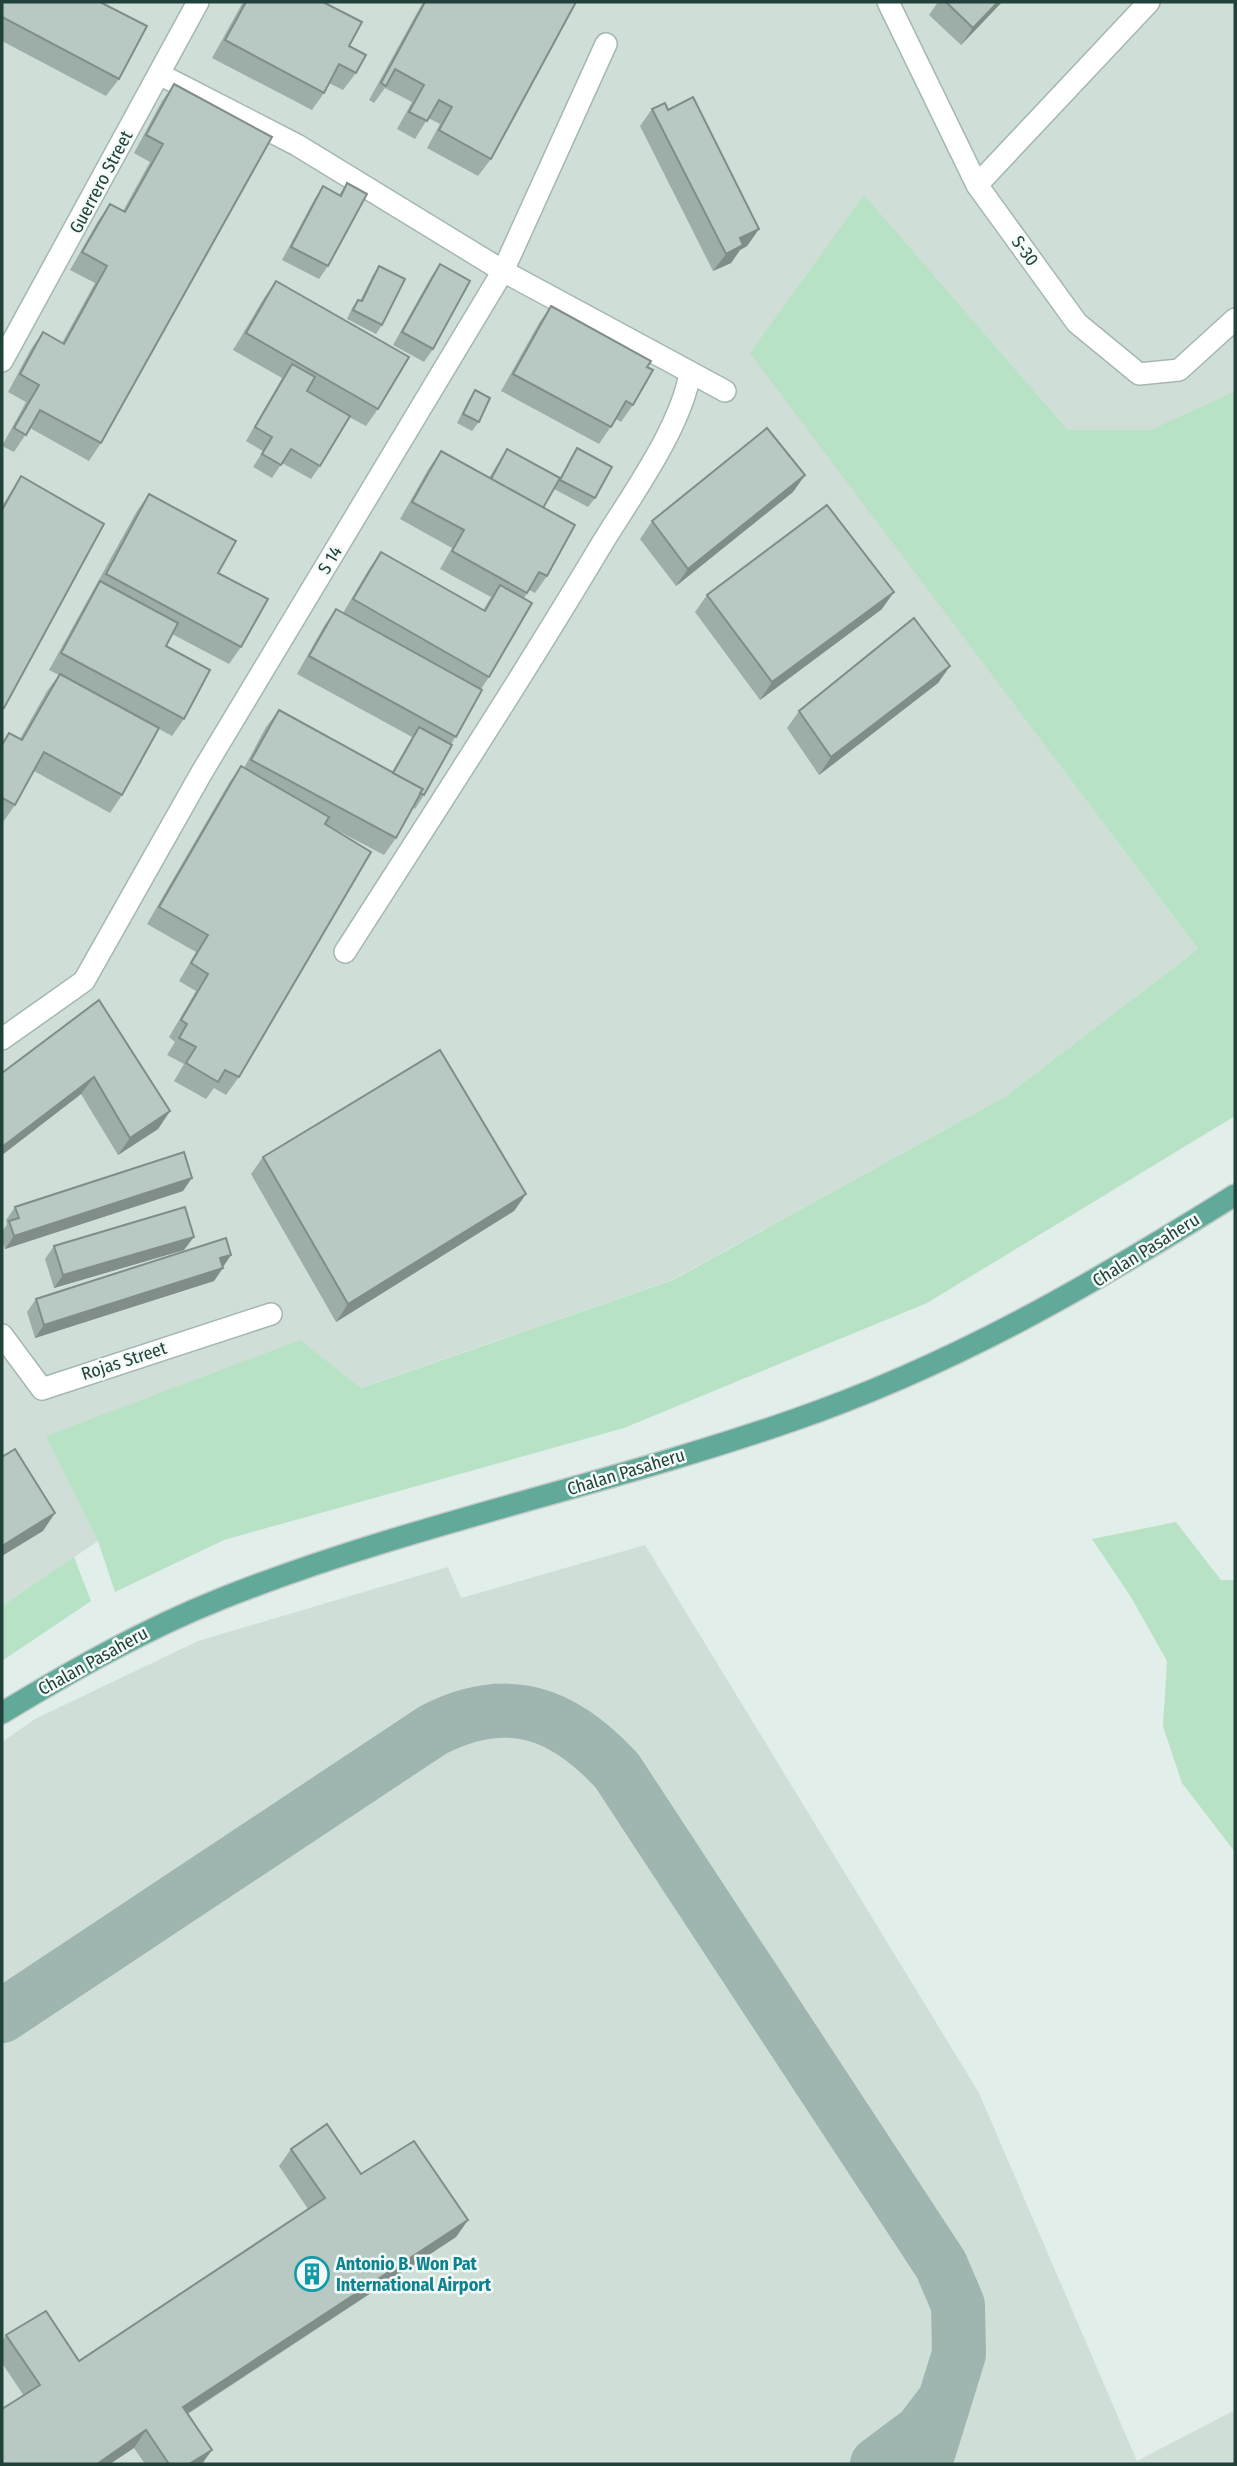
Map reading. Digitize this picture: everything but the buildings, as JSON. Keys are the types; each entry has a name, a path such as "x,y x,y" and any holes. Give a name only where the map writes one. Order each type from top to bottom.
{"main road":[{"name":"Chalan Pasaheru","path":"2,1713 117,1647 224,1598 340,1558 749,1435 905,1378 997,1335 1078,1292 1235,1195"}],"street":[{"name":"Guerrero Street","path":"2,361 198,2"},
{"name":"S-30","path":"888,2 977,185 1077,323 1139,374 1179,370 1235,319"},
{"path":"977,185 1149,2"},
{"name":"S 14","path":"2,1039 84,981 202,772 503,271 606,44"},
{"path":"159,74 297,145 503,271 725,391"},
{"path":"345,952 535,656 645,473 686,393 690,373"},
{"name":"Rojas Street","path":"2,1335 42,1389 271,1314"}],"shaded area":[{"path":"2,2 1235,2 1235,391 1150,430 1068,430 864,196 751,353 1198,949 1006,1096 672,1280 360,1388 47,1437 98,1541 2,1606"},
{"name":"Antonio B. Won Pat International Airport","path":"645,1545 979,2093 1137,2461 1235,2410 1235,2464 2,2464 2,1742 35,1719 198,1641 448,1567 461,1598"}],"green space":[{"path":"864,195 1068,430 1150,430 1235,391 1235,1116 927,1303 624,1428 224,1540 115,1592 98,1541 46,1436 300,1340 361,1388 673,1280 1006,1096 1198,949 750,353"},
{"path":"1176,1522 1221,1580 1235,1580 1235,1852 1182,1783 1163,1726 1167,1661 1131,1597 1092,1539"},
{"path":"74,1557 91,1601 2,1661 2,1606"}],"taxiway":[{"path":"2,2016 433,1730 460,1718 485,1712 532,1714 555,1722 576,1734 617,1771 941,2265 958,2305 959,2354 925,2464"},
{"path":"877,2464 921,2431 940,2406"}],"place":[{"name":"Antonio B. Won Pat International Airport","path":"312,2274"}]}
